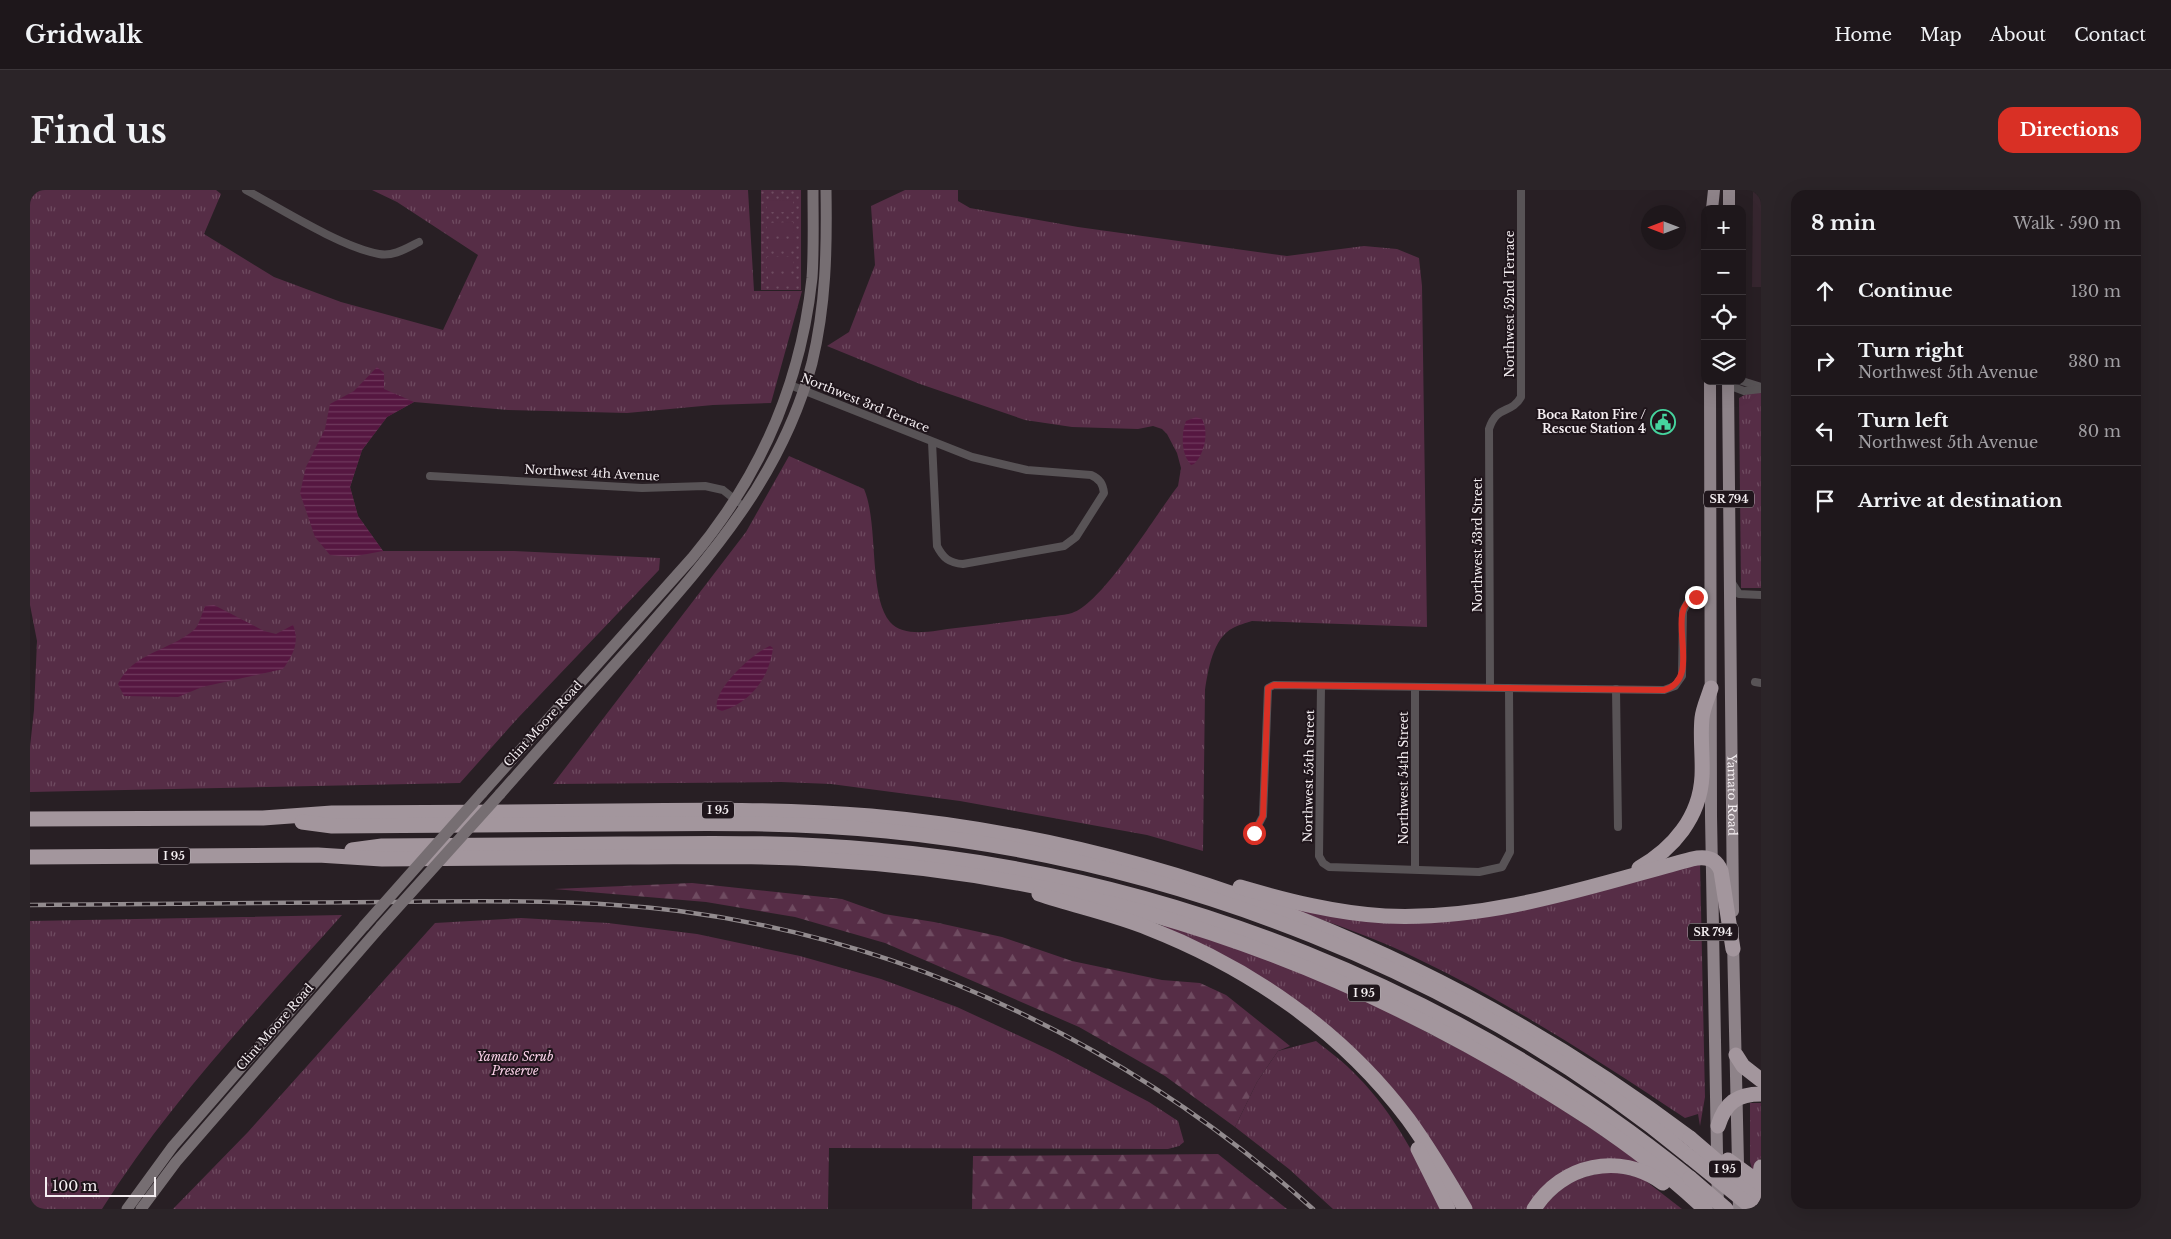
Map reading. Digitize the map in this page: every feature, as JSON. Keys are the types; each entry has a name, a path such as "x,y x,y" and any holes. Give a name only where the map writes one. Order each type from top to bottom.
{"highway":[{"path":"1616,878 1644,865 1665,850 1683,830 1693,812 1702,782 1702,717 1711,688"},
{"name":"I 95","path":"30,819 263,818 390,813 724,810 817,812 899,819 980,830 1060,845 1166,872 1294,917 1344,937 1442,982 1562,1050 1629,1094 1690,1138 1761,1199"},
{"path":"263,818 332,826 715,823 806,825 942,838 1102,868 1181,890 1258,916 1334,945 1434,991 1505,1030 1574,1072 1662,1135 1755,1209"},
{"path":"318,855 382,846 799,844 935,856 1032,872 1084,884 1190,913 1266,938 1408,1000 1485,1040 1555,1081 1622,1126 1690,1178 1726,1209"},
{"name":"I 95","path":"30,857 318,855 382,859 773,857 886,864 1060,890 1186,924 1288,960 1362,992 1450,1036 1552,1096 1618,1140 1695,1205"},
{"path":"1166,872 1222,882 1328,909 1370,915 1413,916 1452,915 1496,910 1696,858 1711,859 1718,864 1722,875 1733,949"},
{"path":"998,880 1128,921 1198,950 1246,975 1282,997 1334,1039 1372,1076 1407,1118 1438,1163 1465,1209"},
{"path":"1334,1039 1404,1127 1428,1167 1448,1209"},
{"path":"1736,1055 1743,1066 1761,1080"},
{"path":"1718,1126 1724,1109 1737,1098 1761,1094"},
{"path":"1690,1138 1737,1166 1761,1184"},
{"path":"1534,1209 1545,1194 1564,1178 1581,1170 1607,1165 1629,1168 1651,1176 1695,1205"},
{"path":"1755,1209 1757,1184 1761,1167"},
{"path":"1713,1209 1718,1176"}],"main road":[{"path":"1712,205 1714,190"},
{"path":"1729,190 1729,205"},
{"name":"Yamato Road","path":"1727,385 1729,696 1738,1209"},
{"path":"1710,386 1719,398 1720,465 1728,481"},
{"name":"Yamato Road","path":"1710,386 1711,859 1718,1126 1718,1209"},
{"path":"1709,488 1717,499 1718,559 1720,566 1726,565 1728,556"},
{"path":"1710,599 1716,602 1721,611 1721,684 1729,696"}],"street":[{"path":"246,190 326,233 380,255 400,252 419,242"},
{"path":"813,190 826,190"},
{"name":"Clint Moore Road","path":"126,1209 173,1146 364,926 692,558 736,500 767,443 790,385 804,333 810,295 813,247 813,190"},
{"name":"Clint Moore Road","path":"141,1209 182,1155 382,926 692,577 746,508 782,445 804,390 823,307 828,249 826,190"},
{"name":"Northwest 52nd Terrace","path":"1505,409 1517,404 1522,389 1521,190"},
{"path":"1746,382 1761,388"},
{"name":"Northwest 3rd Terrace","path":"790,385 972,457 1017,468 1091,475 1098,478 1103,485 1104,493 1076,537 1064,546 955,564 942,556 936,546 932,442"},
{"path":"1733,385 1744,391 1761,388"},
{"name":"Northwest 53rd Street","path":"1490,688 1489,429 1492,419 1498,412 1505,409"},
{"name":"Northwest 4th Avenue","path":"430,476 642,488 706,486 722,490 746,508"},
{"path":"1729,574 1736,592 1743,595 1761,595"},
{"path":"1254,833 1263,816 1268,688 1274,685 1664,690 1675,686 1680,681 1683,668 1683,611 1685,606 1696,597 1710,599"},
{"name":"Northwest 55th Street","path":"1321,686 1319,856 1323,863 1329,866 1416,869"},
{"name":"Northwest 54th Street","path":"1415,687 1416,869"},
{"path":"1416,869 1487,871 1502,867 1509,857 1509,688"},
{"path":"1616,689 1618,827"}],"shaded area":[{"path":"1753,190 1761,190 1761,287 1752,287"},
{"path":"377,367 384,373 384,389 414,402 387,417 362,450 350,487 358,516 383,551 351,557 330,555 315,537 300,493 306,467 325,429 330,404 354,391"},
{"path":"1196,417 1202,419 1204,424 1205,442 1198,459 1191,465 1185,455 1183,432 1186,421"},
{"path":"214,605 264,631 276,634 293,625 296,643 290,659 283,669 202,687 178,697 124,696 118,684 132,665 194,630 205,606"},
{"path":"770,646 773,648 771,659 763,679 757,687 742,702 722,711 717,709 717,701 721,692 735,673 754,656"}],"green space":[{"path":"30,190 216,190 221,194 204,234 274,277 341,302 443,330 478,255 397,202 372,190 748,190 754,291 802,291 771,403 713,405 627,413 508,410 414,402 387,417 362,450 350,487 358,516 383,551 514,551 660,558 659,570 517,719 460,783 30,792 30,747 34,710 37,641 30,605"},
{"path":"761,190 801,190 801,290 761,290"},
{"path":"905,190 958,190 958,201 970,208 1078,227 1287,256 1364,246 1397,249 1419,258 1422,286 1427,627 1252,621 1235,627 1226,633 1213,655 1205,690 1203,851 1147,835 960,801 831,784 781,782 553,784 746,532 789,456 864,489 869,504 876,578 883,610 890,622 896,627 912,632 1060,615 1072,613 1085,606 1113,576 1178,486 1181,468 1177,453 1167,434 1162,429 1153,426 1138,429 1072,427 1025,420 920,384 827,346 849,332 875,265 871,206"},
{"path":"793,200 793,212 767,212 767,201"},
{"path":"793,222 794,234 767,234 767,223"},
{"path":"794,239 794,251 768,251 767,240"},
{"path":"767,257 793,257 794,269 767,269"},
{"path":"768,274 794,274 794,286 768,286"},
{"path":"1748,393 1761,393 1761,588 1741,588 1739,398"},
{"path":"1700,862 1705,1097 1700,1126 1698,1114 1685,1118 1554,1034 1453,976 1388,945 1295,910 1296,906 1435,919"},
{"path":"692,883 842,899 884,914 934,922 1002,937 1072,961 1162,980 1200,983 1226,995 1290,1046 1278,1051 1257,1082 1235,1127 1165,1076 1079,1027 885,943 795,917 706,902 554,889"},
{"path":"342,915 247,1021 185,1094 156,1131 102,1209 30,1209 30,921"},
{"name":"Yamato Scrub Preserve","path":"521,918 608,923 697,934 800,956 881,979 957,1007 1054,1052 1149,1102 1178,1121 1184,1142 1179,1146 1168,1149 829,1148 828,1209 173,1209 248,1132 435,923"},
{"path":"1163,923 1248,951 1350,992 1513,1077 1640,1161 1638,1166 1597,1161 1528,1209 1471,1209 1337,1034 1162,928"},
{"path":"1316,1041 1352,1071 1383,1106 1415,1156 1441,1209 1333,1209 1289,1169 1235,1127 1257,1082 1278,1051"},
{"path":"1750,1103 1761,1103 1761,1158 1753,1172 1750,1162"},
{"path":"1218,1154 1287,1209 972,1209 973,1156"},
{"path":"1611,1171 1642,1178 1682,1209 1542,1209 1558,1192 1572,1182"}],"railway":[{"path":"30,905 459,901 606,904 679,911 767,926 853,948 937,977 1018,1012 1097,1053 1172,1100 1244,1152 1313,1209"}],"place":[{"name":"Boca Raton Fire / Rescue Station 4","path":"1663,422"}],"route":[{"path":"1254,833 1263,816 1268,688 1274,685 1664,690 1675,686 1682,676 1683,611 1688,602 1696,597"}]}
